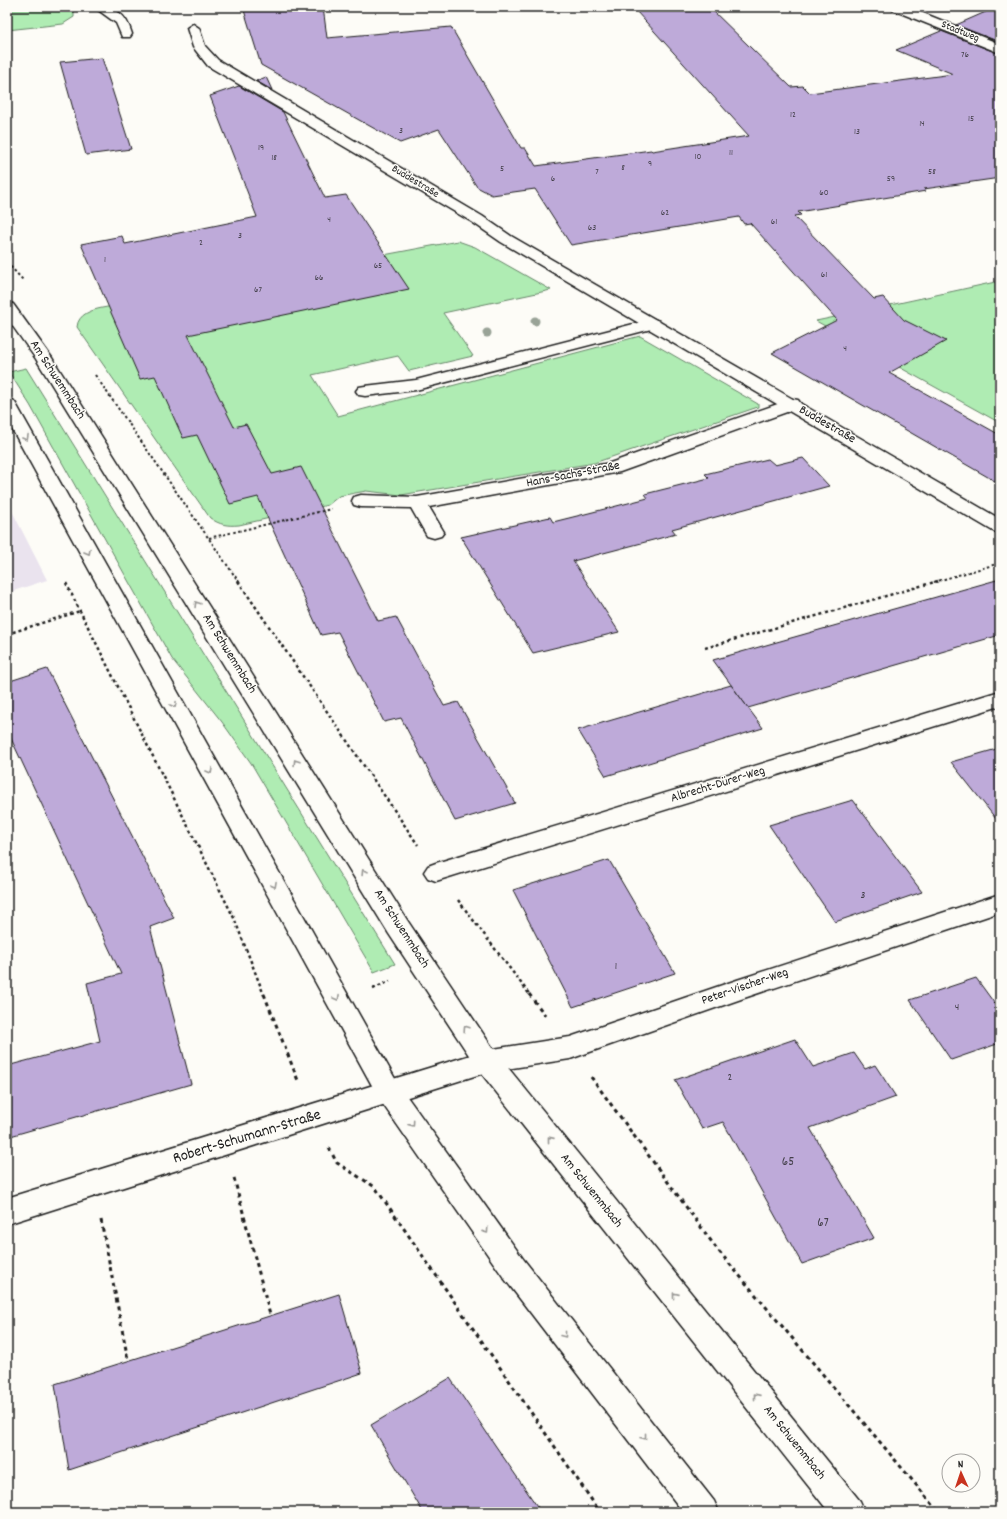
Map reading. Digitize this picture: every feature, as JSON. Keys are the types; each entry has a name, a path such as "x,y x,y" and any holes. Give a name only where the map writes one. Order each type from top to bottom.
{"street":[{"path":"100,7 122,21 126,34"},
{"name":"Stadtweg","path":"897,7 1000,49"},
{"name":"Buddestraße","path":"193,28 199,47 213,63 477,219 506,239 792,404 1000,527"},
{"name":"Am Schwemmbach","path":"7,307 44,358 386,907 487,1061 849,1512"},
{"path":"365,391 416,385 653,324"},
{"path":"7,404 389,1092 514,1269 703,1512"},
{"name":"Hans-Sachs-Straße","path":"360,501 417,503 614,468 792,404"},
{"path":"417,503 434,532"},
{"name":"Albrecht-Dürer-Weg","path":"436,872 1000,698"},
{"name":"Peter-Vischer-Weg","path":"487,1061 570,1048 737,990 1000,903"},
{"name":"Robert-Schumann-Straße","path":"7,1211 312,1117 487,1061"}],"path":[{"path":"94,375 209,538 436,872 570,1048 717,1248 939,1512"},
{"path":"209,538 360,501"},
{"path":"705,648 1000,563"},
{"path":"64,579 234,918 312,1117 337,1163 375,1187 600,1512"},
{"path":"7,634 80,611"},
{"path":"339,1002 425,967"},
{"path":"225,1144 270,1315"},
{"path":"94,1185 128,1360"}],"shaded area":[{"path":"7,501 47,580 7,593"}],"green space":[{"path":"7,7 68,7 74,12 74,17 63,24 7,30"},
{"path":"458,241 475,247 551,290 443,313 473,356 409,371 398,356 312,375 338,416 640,336 758,404 758,407 594,463 401,495 366,491 339,496 328,505 239,525 227,525 220,524 210,518 77,327 80,319 86,313 98,309"},
{"path":"1000,281 1000,423 816,321 835,317"},
{"path":"26,368 395,964 374,972 251,763 222,722 172,659 30,405 9,372"}],"building":[{"path":"243,7 323,7 327,38 451,27 521,148 525,148 536,166 652,151 749,136 636,11 680,7 709,7 791,87 803,86 810,93 953,74 896,50 941,31 1000,54 1000,178 924,189 926,191 798,212 801,215 794,216 874,299 883,297 904,320 946,341 889,373 1000,435 1000,484 772,353 837,320 750,223 744,224 739,217 571,245 535,189 492,195 477,187 439,129 400,143 261,65"},
{"path":"1000,7 1000,42 956,25"},
{"path":"102,58 131,149 86,155 60,62"},
{"path":"266,77 272,90 256,81"},
{"path":"239,86 283,112 325,198 346,195 409,289 188,335 234,427 246,424 272,474 301,467 378,621 396,617 444,706 458,702 515,803 455,821 401,718 384,722 338,632 321,635 258,497 230,504 197,435 183,438 155,376 140,379 81,244 122,236 125,244 257,217 210,96"},
{"path":"803,458 829,486 672,529 676,534 573,561 619,632 533,653 461,537 550,517 553,522 648,498 645,494 709,478 705,474 768,459 775,465"},
{"path":"1000,579 1000,635 748,708 713,660"},
{"path":"47,669 174,918 150,927 191,1084 7,1137 7,1066 100,1041 87,983 121,974 7,730 7,682"},
{"path":"731,685 763,728 606,776 578,730"},
{"path":"1000,748 1000,824 951,762"},
{"path":"853,800 922,892 835,922 769,825"},
{"path":"609,860 675,973 573,1007 513,890"},
{"path":"976,978 1000,1011 1000,1043 951,1060 910,1000"},
{"path":"795,1039 813,1067 854,1053 865,1069 875,1065 896,1097 810,1128 874,1238 802,1264 723,1122 702,1129 675,1080"},
{"path":"339,1294 362,1373 69,1470 55,1384"},
{"path":"450,1378 541,1512 423,1512 371,1425"}]}
